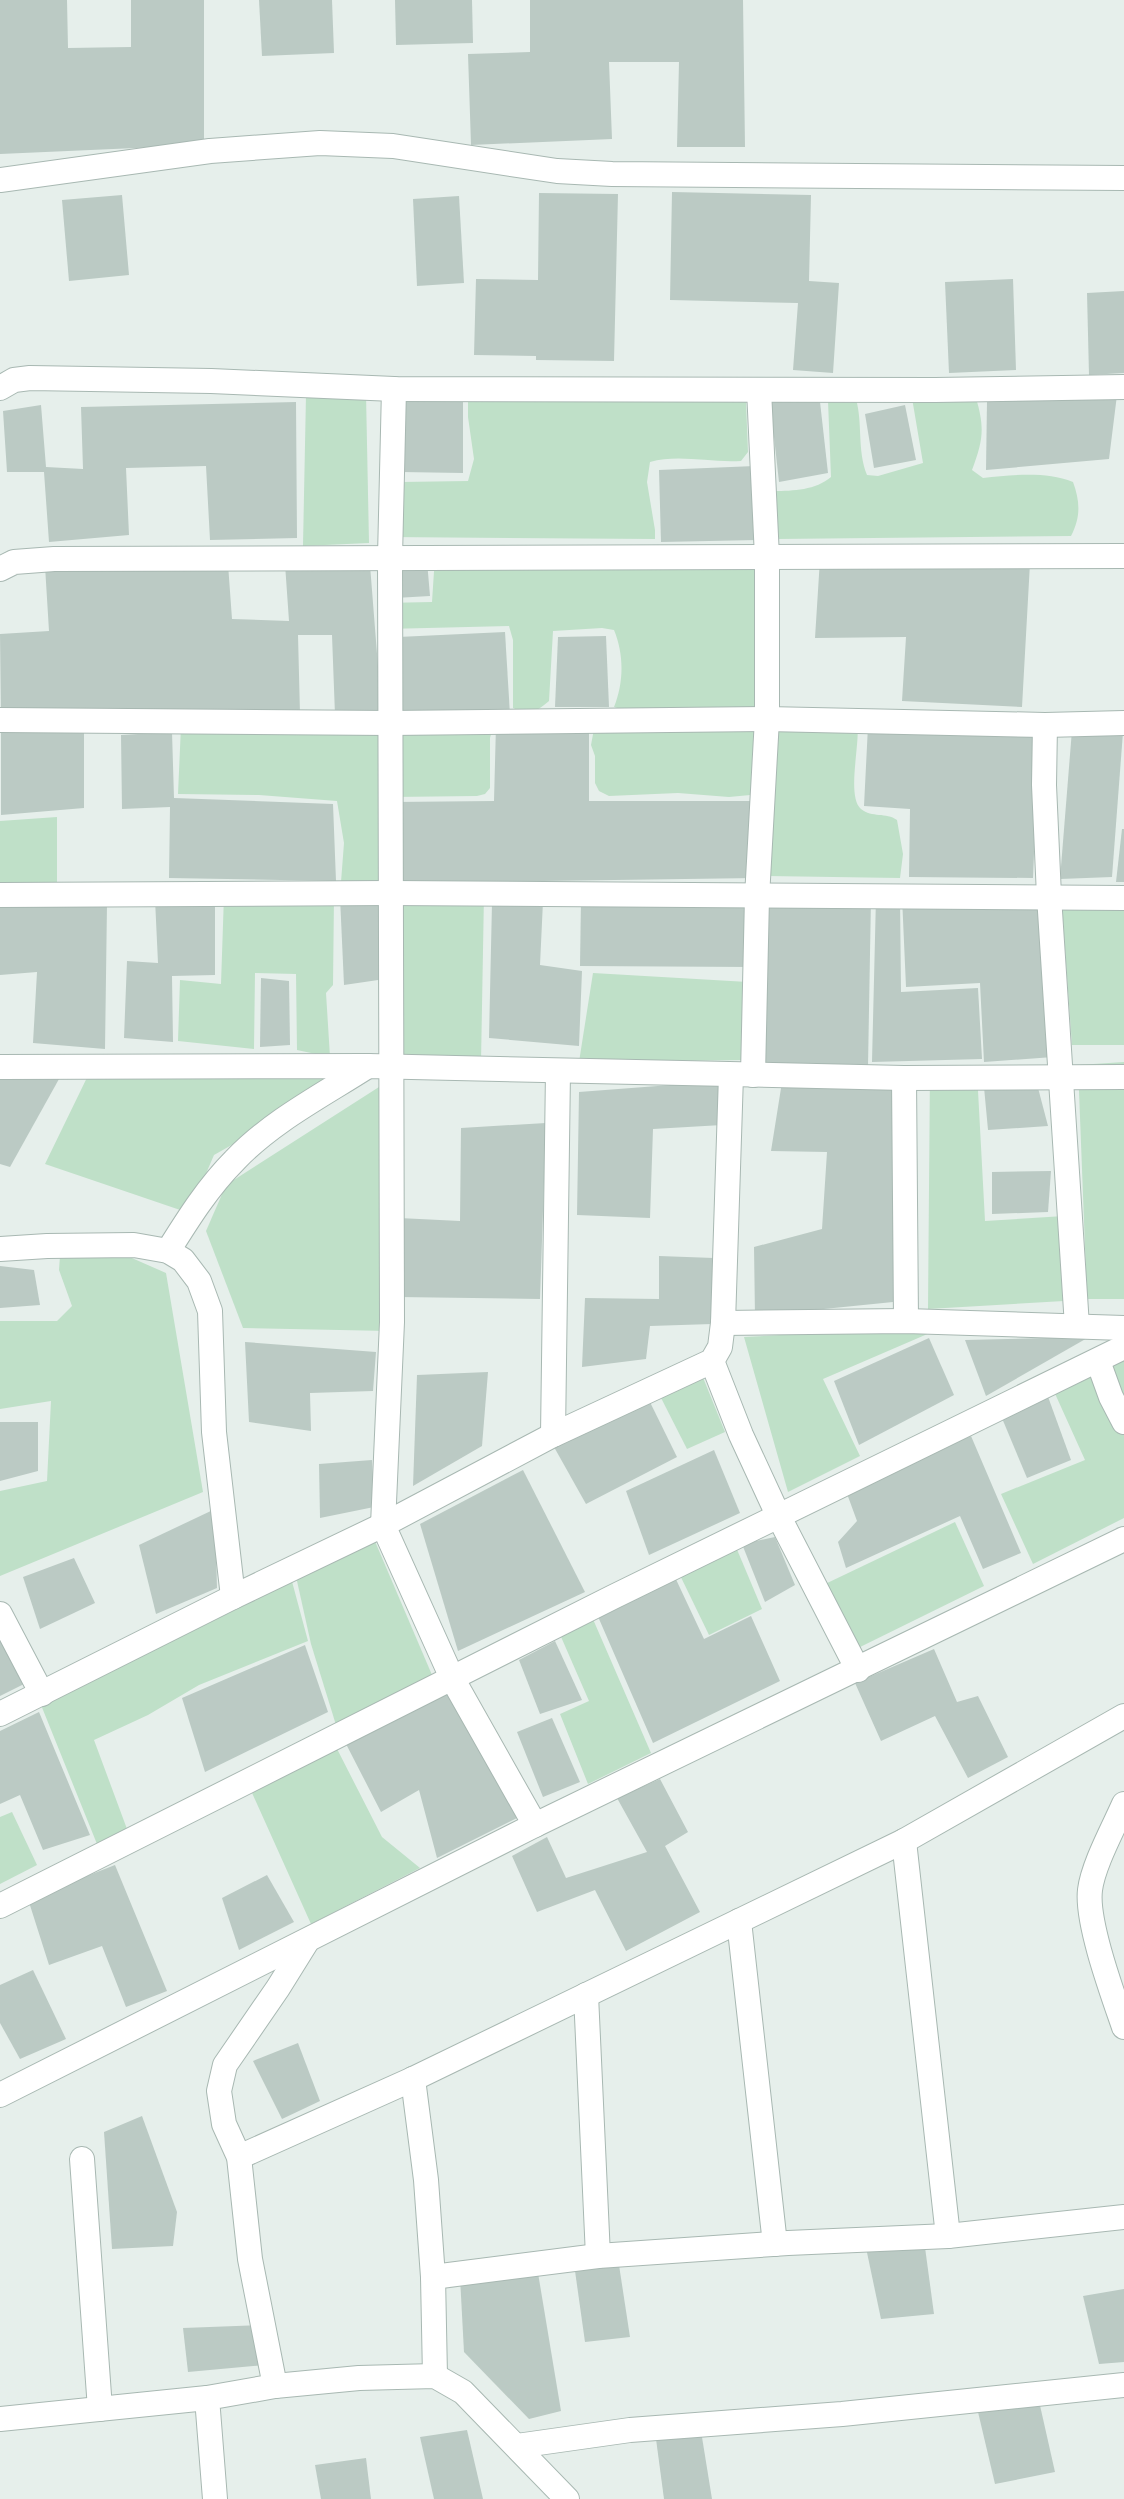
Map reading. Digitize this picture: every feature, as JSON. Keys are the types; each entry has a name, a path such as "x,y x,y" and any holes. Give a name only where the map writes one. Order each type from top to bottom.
{"street":[{"path":"0,180 210,151 320,143 393,146 557,171 612,174 1124,178"},
{"path":"0,388 14,380 30,378 211,381 394,389 1124,387"},
{"path":"394,389 390,557 390,893 379,1066 392,1322 383,1525 452,1678 535,1825"},
{"path":"0,1714 383,1525 553,1435 712,1361 720,1347 723,1323 757,897 767,719 767,557 759,390"},
{"path":"0,569 14,562 54,559 1124,556"},
{"path":"0,720 390,723 767,719 1045,725 1124,723"},
{"path":"1045,725 1044,785 1049,896 1077,1326"},
{"path":"0,895 390,893 1124,898"},
{"path":"168,1251 205,1194 237,1157 271,1128 379,1066"},
{"path":"0,1067 379,1066 904,1078 1124,1077"},
{"path":"553,1435 558,1071"},
{"path":"904,1078 906,1321"},
{"path":"0,1249 134,1245 168,1251 183,1260 199,1281 210,1311 214,1432 233,1597"},
{"path":"723,1323 906,1321 1124,1328"},
{"path":"0,1906 778,1515 1124,1347"},
{"path":"712,1361 741,1435 778,1515 858,1670"},
{"path":"1098,1361 1124,1422"},
{"path":"0,2095 535,1825 1124,1539"},
{"path":"0,1614 42,1694"},
{"path":"239,2157 413,2079 904,1841 1124,1716"},
{"path":"1124,1804 1090,1890 1092,1915 1107,1977 1124,2027"},
{"path":"904,1841 948,2236"},
{"path":"739,1921 775,2244"},
{"path":"275,2386 250,2259 239,2157 224,2124 219,2091 225,2065 306,1943"},
{"path":"586,1995 598,2256"},
{"path":"413,2079 426,2180 433,2277 435,2376"},
{"path":"82,2159 100,2409"},
{"path":"433,2277 598,2256 948,2236 1124,2217"},
{"path":"0,2419 207,2398 275,2386 359,2378 435,2376 463,2392 567,2499"},
{"path":"517,2446 630,2430 858,2412 1124,2385"},
{"path":"207,2398 215,2499"}],"green space":[{"path":"366,394 369,543 303,546 306,395"},
{"path":"912,398 976,398 982,434 972,470 983,478 1040,475 1073,482 1078,509 1071,536 777,539 774,491 811,487 831,477 828,401 856,399 864,466 867,475 878,476 923,463"},
{"path":"468,400 746,402 748,452 741,461 672,459 650,462 647,482 655,539 388,537 401,482 468,481 474,459"},
{"path":"764,552 765,709 624,710 614,707 621,678 620,649 614,630 602,628 553,631 549,701 536,710 523,712 513,708 513,640 509,626 386,629 384,603 432,602 435,556"},
{"path":"764,719 761,794 729,797 678,793 609,796 599,791 595,783 595,756 591,745 594,729"},
{"path":"775,720 857,723 854,781 857,802 865,812 897,820 903,854 900,878 767,876"},
{"path":"392,725 493,727 490,738 490,788 485,794 477,796 392,797"},
{"path":"181,726 384,726 388,882 341,882 344,843 337,801 259,795 178,794"},
{"path":"57,817 57,883 0,885 0,821"},
{"path":"398,893 484,894 481,1062 399,1062"},
{"path":"1061,893 1124,895 1124,1045 1072,1045"},
{"path":"224,895 334,897 333,985 326,993 330,1057 297,1050 296,974 255,973 254,1049 178,1041 180,980 221,984"},
{"path":"593,973 748,982 747,1060 579,1062"},
{"path":"97,1057 361,1072 214,1155 189,1213 45,1164"},
{"path":"1124,1062 1124,1299 1087,1299 1078,1065"},
{"path":"930,1068 977,1072 985,1221 1064,1216 1064,1301 928,1309"},
{"path":"379,1087 388,1331 243,1328 206,1231 226,1185"},
{"path":"125,1255 166,1273 203,1492 0,1576 0,1491 47,1481 51,1401 0,1409 0,1321 57,1321 72,1306 59,1270 60,1256"},
{"path":"946,1326 823,1379 860,1456 788,1492 744,1337"},
{"path":"1124,1352 1124,1518 1033,1564 1001,1494 1085,1460 1052,1387"},
{"path":"700,1370 725,1432 687,1449 656,1388"},
{"path":"955,1522 984,1586 852,1651 823,1585"},
{"path":"374,1539 432,1675 336,1725 311,1644 295,1572"},
{"path":"733,1540 762,1609 709,1635 676,1567"},
{"path":"290,1574 308,1641 199,1685 148,1715 94,1740 127,1829 97,1844 39,1700"},
{"path":"589,1610 651,1753 588,1784 560,1714 589,1701 555,1623"},
{"path":"333,1741 382,1837 420,1868 311,1924 248,1784"},
{"path":"12,1812 37,1865 0,1884 0,1817"}],"building":[{"path":"0,0 67,0 68,48 131,47 131,0 204,0 204,145 0,154"},
{"path":"259,0 332,0 334,53 262,56"},
{"path":"395,0 472,0 473,43 396,45"},
{"path":"530,0 743,0 745,147 677,147 679,62 609,62 612,139 471,145 468,54 530,52"},
{"path":"672,192 811,195 809,281 839,283 833,373 793,370 798,303 670,300"},
{"path":"539,193 618,194 614,361 474,355 476,279 538,280"},
{"path":"122,195 129,275 69,281 62,200"},
{"path":"459,196 464,283 417,286 413,199"},
{"path":"1013,279 1016,370 949,373 945,282"},
{"path":"1124,291 1124,373 1089,375 1087,293"},
{"path":"819,393 828,473 779,482 770,401"},
{"path":"1117,395 1109,459 986,470 987,401"},
{"path":"399,396 463,397 463,473 401,472"},
{"path":"296,402 297,538 210,540 206,466 126,468 129,535 49,542 44,472 7,472 3,411 41,405 46,467 83,469 81,407"},
{"path":"905,405 916,460 874,468 865,414"},
{"path":"755,466 757,540 661,542 659,470"},
{"path":"820,559 1030,563 1022,707 902,701 906,637 815,638"},
{"path":"427,561 430,596 395,598 394,564"},
{"path":"228,564 232,619 289,621 285,564 370,565 382,717 335,715 332,635 298,635 300,714 1,717 0,634 49,631 45,566"},
{"path":"505,632 510,715 393,715 398,637"},
{"path":"606,636 609,707 555,707 558,637"},
{"path":"589,723 589,801 759,801 756,878 396,883 394,802 494,801 496,725"},
{"path":"868,726 1039,732 1033,878 909,877 910,809 864,806"},
{"path":"1,728 84,729 84,808 1,815"},
{"path":"1072,730 1123,732 1112,877 1060,879"},
{"path":"172,732 174,798 333,804 336,881 169,878 170,807 122,809 121,735"},
{"path":"1122,829 1124,882 1116,882"},
{"path":"381,895 385,979 344,985 340,897"},
{"path":"876,897 900,897 901,992 978,988 982,1059 872,1062"},
{"path":"902,897 1048,898 1053,1057 984,1062 980,983 906,987"},
{"path":"750,898 751,967 580,966 581,900"},
{"path":"871,898 868,1066 757,1071 764,899"},
{"path":"155,899 215,899 215,975 172,976 173,1042 124,1038 127,961 158,963"},
{"path":"543,901 540,965 582,971 579,1046 489,1038 492,903"},
{"path":"0,902 107,904 105,1049 33,1043 37,972 0,975"},
{"path":"261,978 289,981 290,1045 260,1047"},
{"path":"0,1078 59,1079 10,1167 0,1164"},
{"path":"723,1081 722,1125 653,1129 650,1218 577,1215 579,1092"},
{"path":"782,1082 902,1090 893,1302 755,1316 754,1247 822,1229 827,1152 771,1151"},
{"path":"1037,1084 1048,1126 988,1130 984,1087"},
{"path":"546,1123 540,1299 398,1297 399,1218 460,1221 461,1128"},
{"path":"1051,1171 1048,1212 992,1214 992,1172"},
{"path":"659,1256 714,1258 712,1324 650,1326 646,1359 582,1367 585,1298 659,1299"},
{"path":"0,1266 34,1270 40,1305 0,1308"},
{"path":"1089,1337 986,1396 965,1340"},
{"path":"929,1338 954,1395 859,1445 834,1381"},
{"path":"245,1342 376,1352 373,1391 310,1393 311,1431 249,1422"},
{"path":"488,1372 482,1446 413,1486 417,1375"},
{"path":"646,1394 677,1457 586,1504 554,1447"},
{"path":"1047,1394 1071,1460 1027,1478 999,1411"},
{"path":"0,1422 38,1422 38,1471 0,1481"},
{"path":"971,1436 1021,1553 983,1569 960,1516 846,1568 838,1542 857,1521 846,1491"},
{"path":"714,1450 740,1513 649,1555 626,1491"},
{"path":"372,1460 374,1507 320,1518 319,1464"},
{"path":"523,1470 585,1592 458,1651 420,1524"},
{"path":"215,1509 217,1588 156,1614 139,1545"},
{"path":"775,1537 795,1585 765,1602 742,1544"},
{"path":"74,1558 95,1603 40,1629 23,1577"},
{"path":"673,1573 704,1639 751,1616 780,1681 653,1743 596,1612"},
{"path":"0,1627 32,1680 0,1696"},
{"path":"555,1641 582,1700 540,1714 519,1660"},
{"path":"305,1645 328,1712 205,1772 182,1698"},
{"path":"934,1649 957,1702 978,1696 1008,1757 968,1778 935,1716 881,1741 855,1683"},
{"path":"456,1688 523,1815 437,1858 419,1790 381,1812 345,1742"},
{"path":"39,1712 90,1835 43,1850 20,1795 0,1804 0,1731"},
{"path":"552,1718 580,1782 543,1797 517,1732"},
{"path":"660,1779 688,1832 665,1846 700,1912 626,1951 595,1890 537,1912 512,1856 547,1837 566,1878 647,1852 617,1798"},
{"path":"115,1865 167,1991 126,2007 102,1946 49,1965 28,1899"},
{"path":"267,1875 294,1922 239,1950 222,1898"},
{"path":"33,1970 66,2039 20,2059 0,2023 0,1985"},
{"path":"298,2043 320,2101 282,2119 253,2061"},
{"path":"142,2116 177,2212 173,2246 112,2249 104,2132"},
{"path":"924,2240 934,2314 881,2319 865,2243"},
{"path":"619,2265 630,2337 585,2342 575,2271"},
{"path":"537,2267 561,2411 529,2419 464,2352 460,2277"},
{"path":"1124,2289 1124,2362 1099,2364 1083,2296"},
{"path":"260,2325 265,2365 188,2372 183,2328"},
{"path":"1039,2401 1055,2472 995,2484 978,2412"},
{"path":"467,2430 483,2499 434,2499 420,2437"},
{"path":"701,2431 712,2499 664,2499 656,2439"},
{"path":"366,2458 371,2499 321,2499 315,2465"}]}
